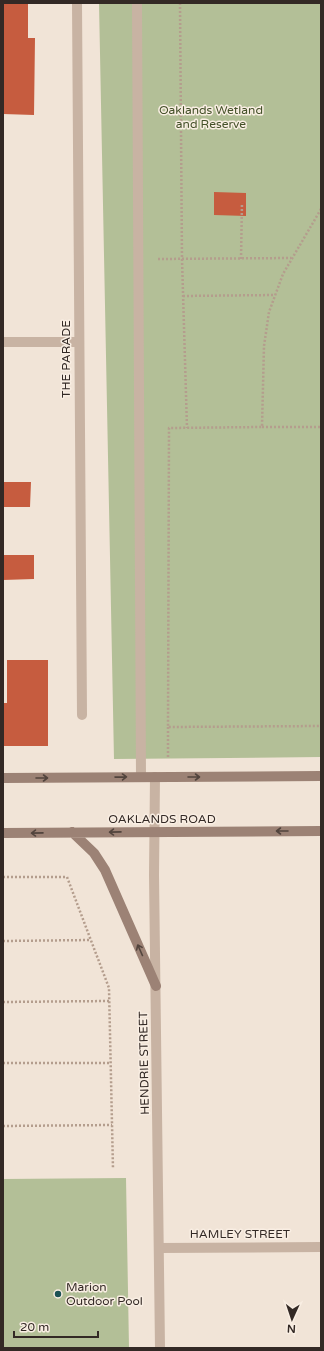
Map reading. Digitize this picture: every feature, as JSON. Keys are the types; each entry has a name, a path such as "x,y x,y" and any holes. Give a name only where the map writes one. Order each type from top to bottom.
{"main road":[{"path":"3,778 321,776"},
{"name":"OAKLANDS ROAD","path":"3,833 321,831"},
{"path":"72,832 94,853 105,870 156,986"}],"street":[{"name":"THE PARADE","path":"77,3 82,716"},
{"path":"137,3 141,777"},
{"path":"3,342 79,342"},
{"name":"HENDRIE STREET","path":"155,777 154,832 160,1348"},
{"name":"HAMLEY STREET","path":"159,1248 321,1247"}],"path":[{"path":"180,3 182,259 187,428"},
{"path":"242,203 242,259"},
{"path":"262,427 264,346 269,312 283,274 291,258 321,209"},
{"path":"138,259 291,258"},
{"path":"183,296 275,295"},
{"path":"168,777 169,428 321,427"},
{"path":"168,727 321,726"},
{"path":"3,877 67,877 91,940 109,988 113,1169"},
{"path":"3,941 91,940"},
{"path":"3,1002 110,1001"},
{"path":"3,1063 111,1062"},
{"path":"3,1126 112,1125"}],"green space":[{"name":"Oaklands Wetland and Reserve","path":"99,3 321,3 321,757 114,759"},
{"path":"126,1178 129,1348 3,1348 3,1179"}],"building":[{"path":"3,3 28,3 28,38 35,38 34,115 3,114"},
{"path":"214,192 246,193 246,216 214,215"},
{"path":"3,482 31,482 30,507 3,507"},
{"path":"3,555 34,555 34,579 3,580"},
{"path":"7,660 48,660 48,746 3,746 3,703 7,703"}],"place":[{"name":"Marion Outdoor Pool","path":"58,1294"}]}
